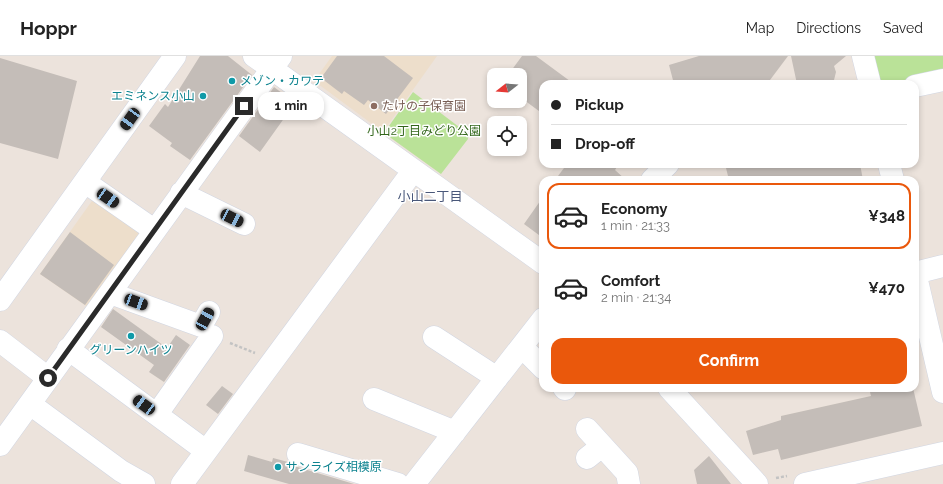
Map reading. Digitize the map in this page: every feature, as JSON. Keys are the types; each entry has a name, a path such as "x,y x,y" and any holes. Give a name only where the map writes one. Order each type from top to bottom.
{"street":[{"path":"0,300 175,56"},
{"path":"254,56 276,62 413,171 539,260"},
{"path":"864,56 869,80"},
{"path":"0,445 276,62"},
{"path":"919,85 943,80"},
{"path":"656,176 664,168"},
{"path":"182,484 413,171"},
{"path":"85,182 154,230"},
{"path":"181,193 244,224"},
{"path":"919,271 943,266"},
{"path":"919,289 943,392"},
{"path":"110,293 201,326 209,312"},
{"path":"414,484 539,325"},
{"path":"157,414 212,336"},
{"path":"434,336 497,378"},
{"path":"0,341 48,378"},
{"path":"522,347 539,364"},
{"path":"68,350 206,451"},
{"path":"673,392 757,484"},
{"path":"374,399 455,432"},
{"path":"30,404 121,471 144,484"},
{"path":"587,429 595,452 627,473 629,484"},
{"path":"805,484 943,453"},
{"path":"298,454 398,484"}],"shaded area":[{"name":"たけの子保育園","path":"332,56 437,56 383,132 314,81"},
{"path":"94,198 137,229 140,237 89,308 40,274"}],"green space":[{"path":"874,56 943,56 943,72 904,80 880,80"},
{"name":"小山2丁目みどり公園","path":"413,92 467,133 468,139 441,174 384,133"}],"building":[{"path":"200,56 228,56 252,75 190,160 170,146 172,143 149,126 165,104 168,107"},
{"name":"たけの子保育園","path":"337,56 384,56 413,78 386,114 368,100 364,105 344,91 342,94 321,78"},
{"path":"522,56 536,56 569,80 539,80 539,111 527,102 527,68 513,68"},
{"path":"699,56 788,56 770,80 673,80 669,65"},
{"path":"791,56 846,56 834,66 836,72 834,80 796,80"},
{"path":"0,58 77,81 58,159 0,143"},
{"path":"274,87 295,103 260,152 239,136"},
{"path":"564,168 616,168 615,170 622,176 558,176"},
{"path":"726,168 861,168 862,176 728,176"},
{"path":"539,203 539,235 524,224"},
{"path":"70,232 114,265 85,305 40,274"},
{"path":"113,309 167,348 176,335 190,345 164,382 149,372 154,365 101,327"},
{"path":"222,386 233,394 218,414 206,405"},
{"path":"870,392 914,392 922,426 781,460 778,449 753,455 746,431 781,420 781,416 871,396"},
{"name":"サンライズ相模原","path":"248,455 272,462 273,458 288,462 294,466 354,484 289,484 244,471"},
{"path":"709,456 731,484 697,484 694,470"}],"place":[{"name":"メゾン・カワテ","path":"232,81"},
{"name":"エミネンス小山","path":"203,96"},
{"name":"たけの子保育園","path":"374,106"},
{"name":"グリーンハイツ","path":"131,336"},
{"name":"サンライズ相模原","path":"278,467"}],"district":[{"name":"小山二丁目","path":"430,196"}],"route":[{"path":"48,378 244,106"}]}
